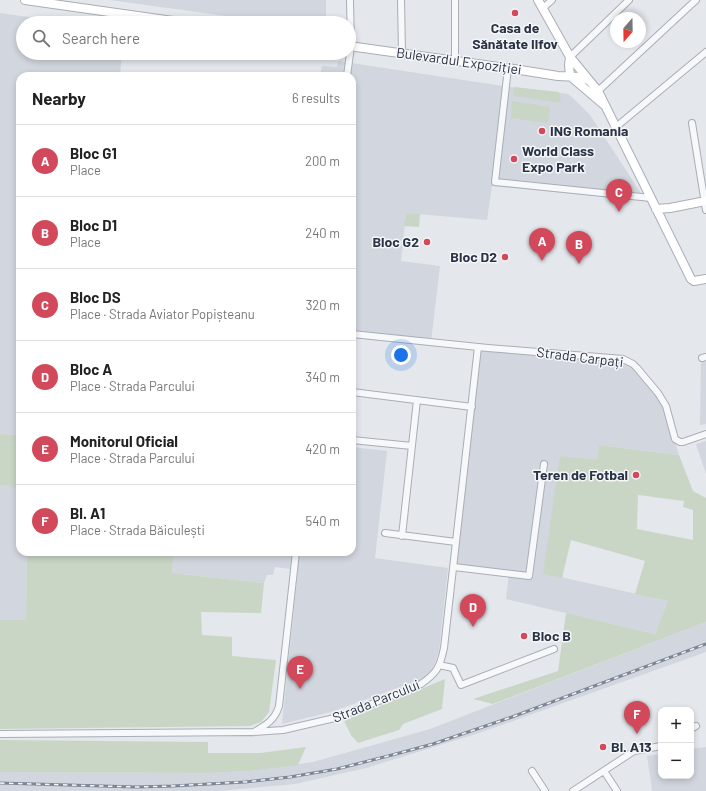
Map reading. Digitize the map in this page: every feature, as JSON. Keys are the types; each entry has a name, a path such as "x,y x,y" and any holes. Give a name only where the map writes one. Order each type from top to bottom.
{"street":[{"path":"25,0 138,16"},
{"path":"350,0 350,16"},
{"path":"401,0 402,53"},
{"path":"455,0 455,60"},
{"path":"538,0 570,57 598,91 690,278 694,281 706,279"},
{"path":"543,8 552,0"},
{"path":"606,106 570,76 570,57 629,0"},
{"path":"598,91 696,0"},
{"name":"Bulevardul Expoziției","path":"356,47 558,76 579,76 588,80"},
{"path":"616,127 706,52"},
{"path":"347,72 349,60"},
{"path":"570,76 576,72 578,66"},
{"path":"508,68 495,182 651,198"},
{"path":"692,123 706,210"},
{"path":"656,209 670,208 705,201"},
{"path":"356,334 478,347 454,567 444,648 440,666 453,668 461,685 554,649"},
{"name":"Strada Carpați","path":"478,347 616,358 627,361 637,368 663,400 675,439 683,442 706,434"},
{"path":"356,392 472,407"},
{"path":"402,536 417,400"},
{"path":"356,440 412,446"},
{"path":"454,567 529,576 544,464"},
{"path":"385,534 456,542"},
{"path":"253,732 268,723 276,715 279,706 296,556"},
{"name":"Strada Parcului","path":"0,734 253,732 283,730 339,718 421,684 432,676 440,666"},
{"path":"573,791 634,751 658,747"},
{"path":"532,771 545,791"},
{"path":"604,771 617,791"}],"shaded area":[{"path":"110,0 326,0 326,16 225,16"},
{"path":"0,13 21,16 16,16 16,60 121,60 120,72 16,72 16,437 0,434"},
{"path":"338,61 503,86 568,94 590,115 646,201 492,186 487,220 406,213 401,261 440,266 431,342 356,336 356,72 321,72 322,66 337,67"},
{"path":"478,347 627,361 663,400 679,455 599,445 597,460 543,573 668,601 655,634 506,599 509,573 454,567"},
{"path":"706,360 706,424 700,425 701,361"},
{"path":"706,441 706,474 696,444"},
{"path":"356,447 387,451 375,558 448,568 439,651 433,668 425,678 331,712 282,724 298,570 275,567 273,575 267,575 264,583 172,573 174,556 356,556"},
{"path":"0,485 10,485 16,488 16,556 27,556 26,620 0,620"},
{"path":"706,622 706,652 479,733 366,768 295,784 219,791 0,791 0,772 208,773 250,771 313,762 430,729"},
{"path":"706,747 706,791 652,791 647,756 658,754 658,779 694,779 694,749"}],"green space":[{"path":"514,87 559,92 561,103 513,96"},
{"path":"512,101 550,107 548,123 511,118"},
{"path":"406,213 420,214 419,227 404,226"},
{"path":"0,434 16,436 16,488 10,485 0,485"},
{"path":"599,445 679,455 693,491 706,498 706,622 493,704 473,699 558,671 566,613 655,634 668,601 635,594 645,561 571,540 562,578 543,574 560,456 597,460","holes":["638,495 684,501 683,507 693,510 693,540 637,529"]},
{"path":"27,556 174,556 172,573 264,583 261,613 201,612 202,635 232,637 232,656 276,660 269,712 261,722 250,726 0,729 0,620 26,620"},
{"path":"445,679 442,709 403,724 399,730 358,743 351,735 344,721"},
{"path":"0,740 208,742 208,753 260,753 306,747 298,765 250,771 208,773 0,772"}],"railway":[{"path":"0,783 136,787 173,786 245,782 290,777 337,769 433,744 512,717 706,644"}],"place":[{"name":"Casa de Sănătate Ilfov","path":"515,13"},
{"name":"ING Romania","path":"542,131"},
{"name":"World Class Expo Park","path":"514,159"},
{"name":"Bloc DS","path":"619,212"},
{"name":"Bloc G2","path":"427,242"},
{"name":"Bloc D2","path":"505,257"},
{"name":"Bloc G1","path":"542,261"},
{"name":"Bloc D1","path":"579,264"},
{"name":"Teren de Fotbal","path":"636,475"},
{"name":"Bloc A","path":"473,627"},
{"name":"Bloc B","path":"524,636"},
{"name":"Monitorul Oficial","path":"300,689"},
{"name":"Bl. A1","path":"637,734"},
{"name":"Bl. A13","path":"603,747"}]}
